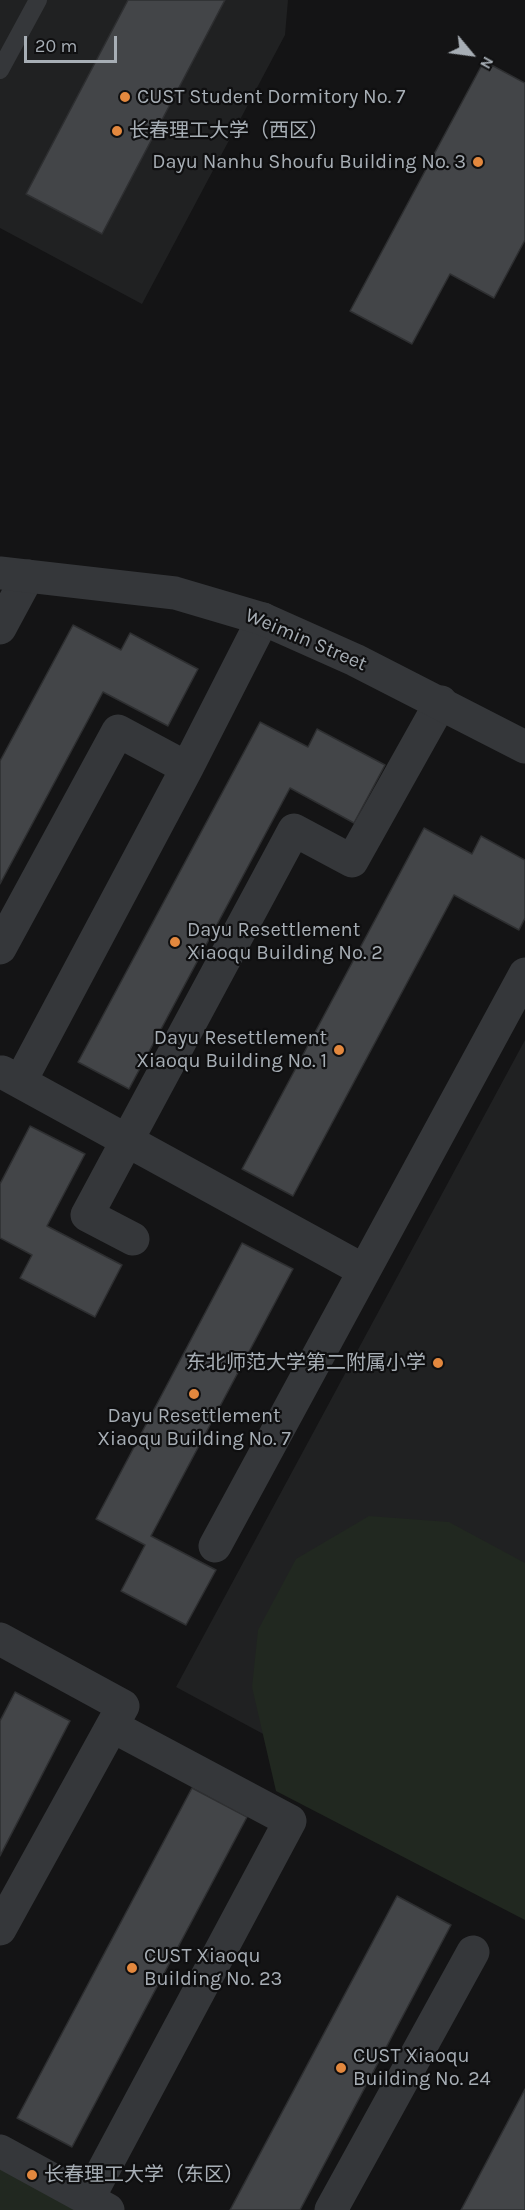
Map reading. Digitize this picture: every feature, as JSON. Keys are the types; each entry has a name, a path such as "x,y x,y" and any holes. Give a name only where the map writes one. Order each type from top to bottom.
{"street":[{"name":"Weimin Street","path":"14,574 175,593 263,619 441,702 525,747"},
{"path":"0,628 14,574"},
{"path":"263,619 187,768 10,1076 363,1270"},
{"path":"133,1239 87,1215 294,830 352,861 441,702"},
{"path":"0,948 118,730 187,768"},
{"path":"215,1546 525,974"},
{"path":"0,1639 123,1706 0,1929"},
{"path":"0,2151 98,2204 290,1821 112,1726"},
{"path":"331,2210 473,1952"}],"lane":[{"path":"0,70 38,0"}],"shaded area":[{"name":"长春理工大学（西区）","path":"0,0 288,0 285,35 142,304 0,228"},
{"name":"东北师范大学第二附属小学","path":"525,1040 525,1875 176,1687"},
{"path":"369,1516 449,1522 525,1563 525,1920 276,1791 252,1687 258,1630 296,1559"},
{"name":"长春理工大学（东区）","path":"0,2151 108,2210 0,2210"}],"building":[{"name":"CUST Student Dormitory No. 7","path":"128,0 225,0 102,234 26,194"},
{"name":"Dayu Nanhu Shoufu Building No. 3","path":"484,61 525,83 525,240 494,298 450,274 412,344 350,311"},
{"path":"73,625 121,650 130,633 198,669 168,726 103,692 0,884 0,761"},
{"name":"Dayu Resettlement Xiaoqu Building No. 2","path":"260,722 308,747 317,729 385,765 354,823 290,788 129,1089 78,1062"},
{"name":"Dayu Resettlement Xiaoqu Building No. 1","path":"424,828 472,854 481,836 525,860 525,918 519,930 454,895 293,1196 242,1169"},
{"path":"30,1126 85,1154 47,1226 122,1265 95,1317 20,1278 32,1255 0,1238 0,1184"},
{"name":"Dayu Resettlement Xiaoqu Building No. 7","path":"242,1243 293,1269 151,1536 216,1570 186,1625 121,1591 145,1545 96,1519"},
{"path":"15,1692 70,1721 0,1856 0,1721"},
{"name":"CUST Xiaoqu Building No. 23","path":"192,1788 247,1817 72,2147 17,2118"},
{"name":"CUST Xiaoqu Building No. 24","path":"397,1896 451,1925 300,2210 230,2210"},
{"path":"525,2089 525,2210 461,2210"}],"place":[{"name":"CUST Student Dormitory No. 7","path":"125,97"},
{"name":"长春理工大学（西区）","path":"117,131"},
{"name":"Dayu Nanhu Shoufu Building No. 3","path":"478,162"},
{"name":"Dayu Resettlement Xiaoqu Building No. 2","path":"175,942"},
{"name":"Dayu Resettlement Xiaoqu Building No. 1","path":"339,1050"},
{"name":"东北师范大学第二附属小学","path":"438,1363"},
{"name":"Dayu Resettlement Xiaoqu Building No. 7","path":"194,1394"},
{"name":"CUST Xiaoqu Building No. 23","path":"132,1968"},
{"name":"CUST Xiaoqu Building No. 24","path":"341,2068"},
{"name":"长春理工大学（东区）","path":"32,2175"}]}
